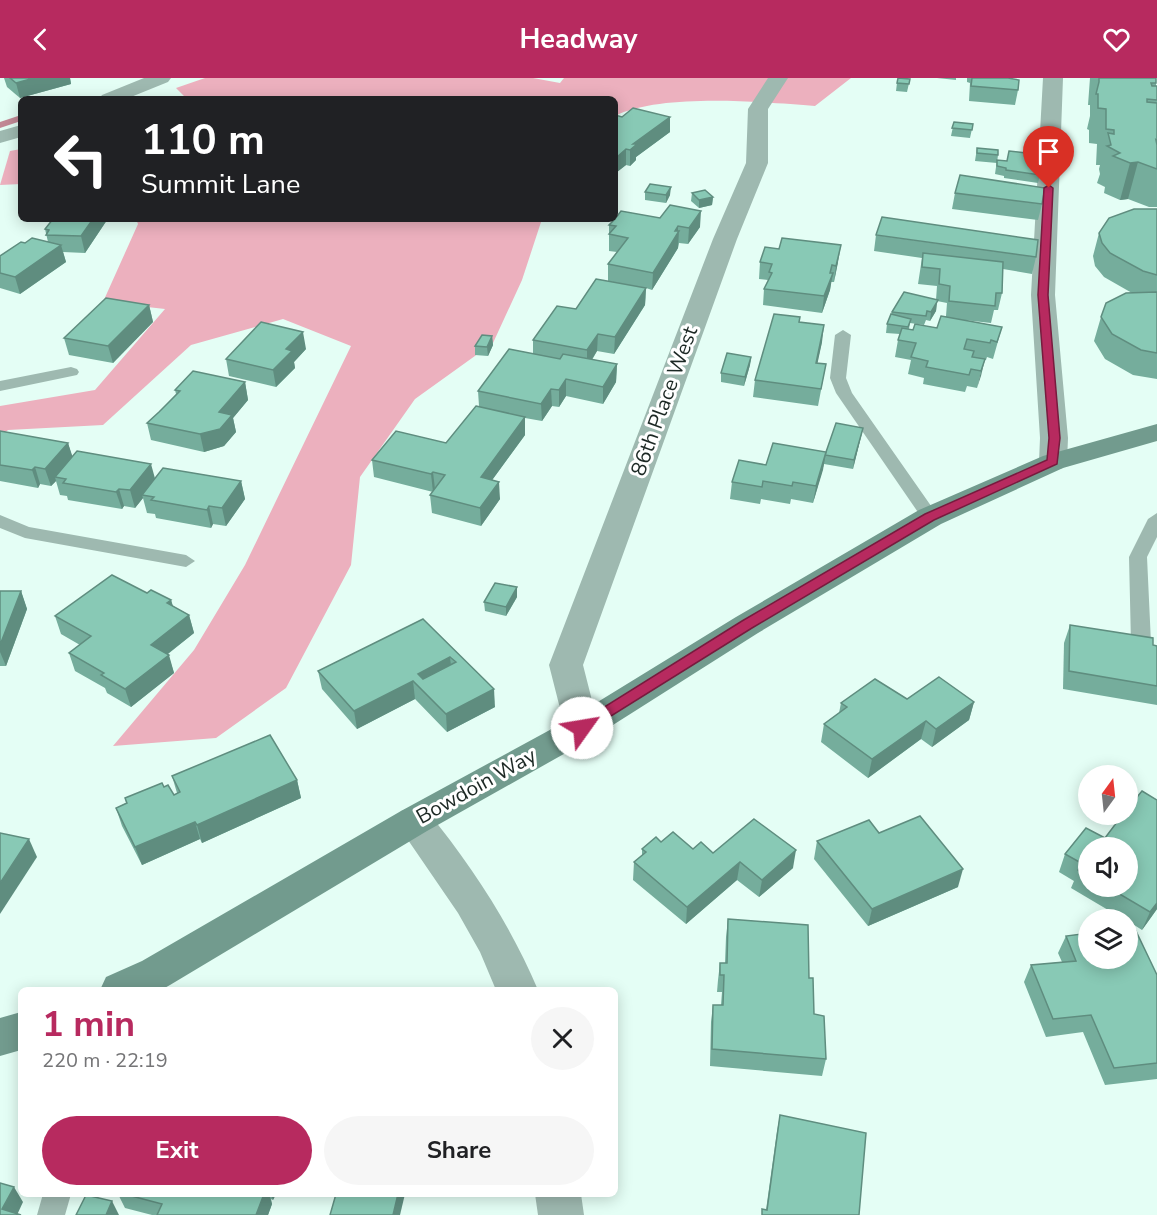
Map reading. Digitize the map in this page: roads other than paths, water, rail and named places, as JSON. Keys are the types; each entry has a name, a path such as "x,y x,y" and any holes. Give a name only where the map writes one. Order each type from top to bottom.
{"street":[{"path":"116,96 161,78"},
{"name":"86th Place West","path":"582,728 566,665 725,239 757,163 758,109 777,78"},
{"path":"1053,78 1043,295 1054,438 1053,462"},
{"path":"0,137 18,132"},
{"name":"Bowdoin Way","path":"127,987 156,973 414,820 582,728 747,625 930,517 1053,462 1157,432"},
{"path":"414,820 440,854 500,950 516,987"},
{"path":"0,1037 18,1032"},
{"path":"558,1197 561,1215"}],"lane":[{"path":"843,335 838,378 844,393 930,517"},
{"path":"0,386 71,372"},
{"path":"1141,643 1138,557 1157,519"},
{"path":"0,521 35,534 186,561"},
{"path":"51,1215 56,1197"}],"waterway":[{"path":"0,125 18,119"}]}
